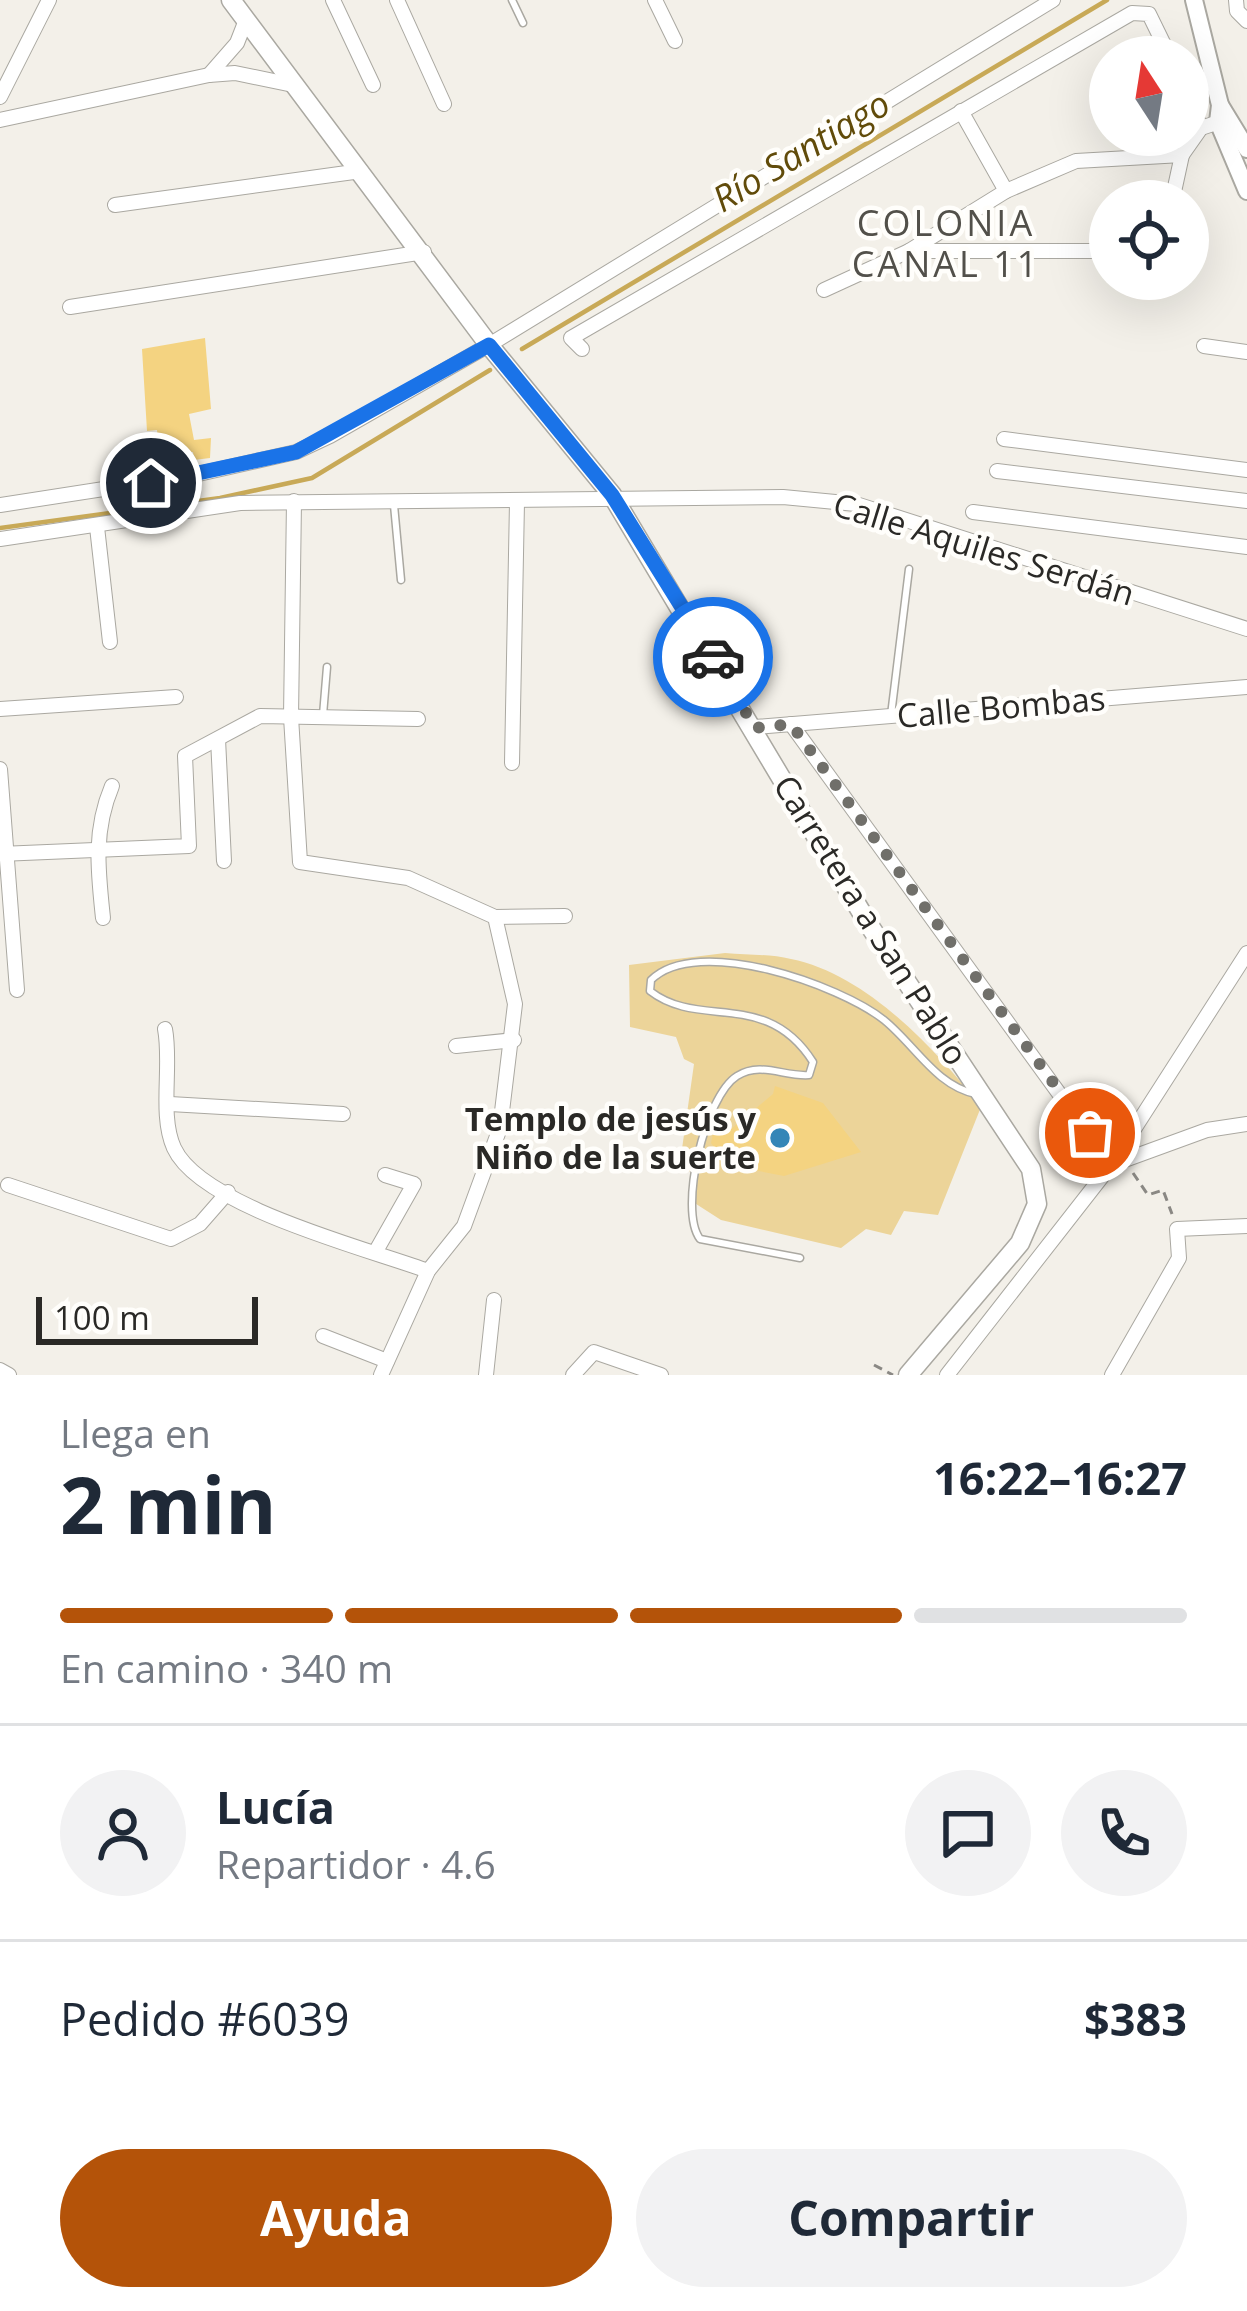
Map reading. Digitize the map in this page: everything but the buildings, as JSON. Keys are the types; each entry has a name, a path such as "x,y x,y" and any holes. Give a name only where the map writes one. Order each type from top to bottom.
{"main road":[{"name":"Carretera a San Pablo","path":"231,0 424,252 489,345 612,495 869,925 1031,1169 1037,1204 1020,1243 908,1375"}],"street":[{"path":"0,97 49,0"},
{"path":"333,0 373,85"},
{"path":"397,0 444,104"},
{"path":"655,0 675,40"},
{"path":"0,505 194,476 296,452 489,345 1053,0"},
{"path":"1194,0 1218,118 1247,191"},
{"path":"1236,0 1237,11 1247,21"},
{"path":"1092,36 1132,13 1148,14 1159,36"},
{"path":"209,75 237,43 246,20"},
{"path":"582,349 571,338 1089,38"},
{"path":"0,120 209,75 235,73 293,86"},
{"path":"961,111 1006,191"},
{"path":"1209,112 1247,149"},
{"path":"1209,127 1218,118"},
{"path":"824,290 910,251 1006,191 1076,161 1164,156"},
{"path":"115,205 361,171"},
{"path":"910,251 1089,251"},
{"path":"70,308 424,252"},
{"path":"1204,346 1247,352"},
{"path":"1004,439 1247,470"},
{"path":"998,472 1247,501"},
{"name":"Calle Aquiles Serdán","path":"0,539 240,503 394,505 612,495 760,496 856,505 1247,629"},
{"path":"294,501 291,718 300,862 409,878 495,917 566,916"},
{"path":"512,763 517,502"},
{"path":"973,512 1247,547"},
{"path":"98,526 110,642"},
{"name":"Calle Bombas","path":"755,728 1247,687"},
{"path":"0,709 176,697"},
{"path":"5,854 189,846 185,756 260,716 418,718"},
{"path":"791,724 1118,1163"},
{"path":"218,739 224,861"},
{"path":"0,769 17,990"},
{"path":"103,918 97,851 99,822 112,786"},
{"path":"322,1336 384,1368 428,1271 464,1226 479,1194 500,1128 514,1040 511,975 495,917"},
{"path":"947,1375 1118,1163 1247,953"},
{"path":"165,1028 173,1146 184,1162 292,1226 428,1271"},
{"path":"456,1046 514,1040"},
{"path":"170,1104 343,1114"},
{"path":"1118,1163 1208,1130 1247,1124"},
{"path":"376,1252 414,1184 385,1174"},
{"path":"8,1185 171,1239 200,1224 228,1192"},
{"path":"1112,1375 1179,1258 1177,1229 1247,1226"},
{"path":"486,1375 494,1300"},
{"path":"573,1375 594,1352 661,1375"},
{"path":"0,1370 9,1375"}],"lane":[{"path":"512,0 523,23"},
{"path":"394,505 401,580"},
{"path":"891,716 909,569"},
{"path":"323,718 327,667"},
{"path":"800,1258 700,1239 690,1214 708,1113 724,1087 740,1074 767,1067 809,1075 813,1062 778,1027 744,1012 669,1006 650,991 651,980 660,970 718,963 753,967 842,991 884,1020 953,1089 982,1095"}],"path":[{"path":"1118,1163 1148,1195 1163,1190 1177,1229"},
{"path":"874,1365 892,1375"}],"shaded area":[{"path":"725,953 791,959 846,980 921,1039 981,1107 938,1215 904,1211 891,1235 866,1229 841,1248 721,1220 693,1202 696,1172 679,1170 694,1064 684,1059 676,1037 630,1027 629,965"}],"waterway":[{"name":"Río Santiago","path":"522,349 1107,0"},
{"name":"Río Santiago","path":"0,528 220,498 312,478 490,370"}],"way so far":[{"path":"713,657 755,728 791,724 1090,1133"}],"place":[{"name":"Templo de jesús y Niño de la suerte","path":"780,1138"}],"district":[{"name":"COLONIA CANAL 11","path":"946,244"}],"route":[{"path":"151,483 296,452 489,345 612,495 713,657"}]}
